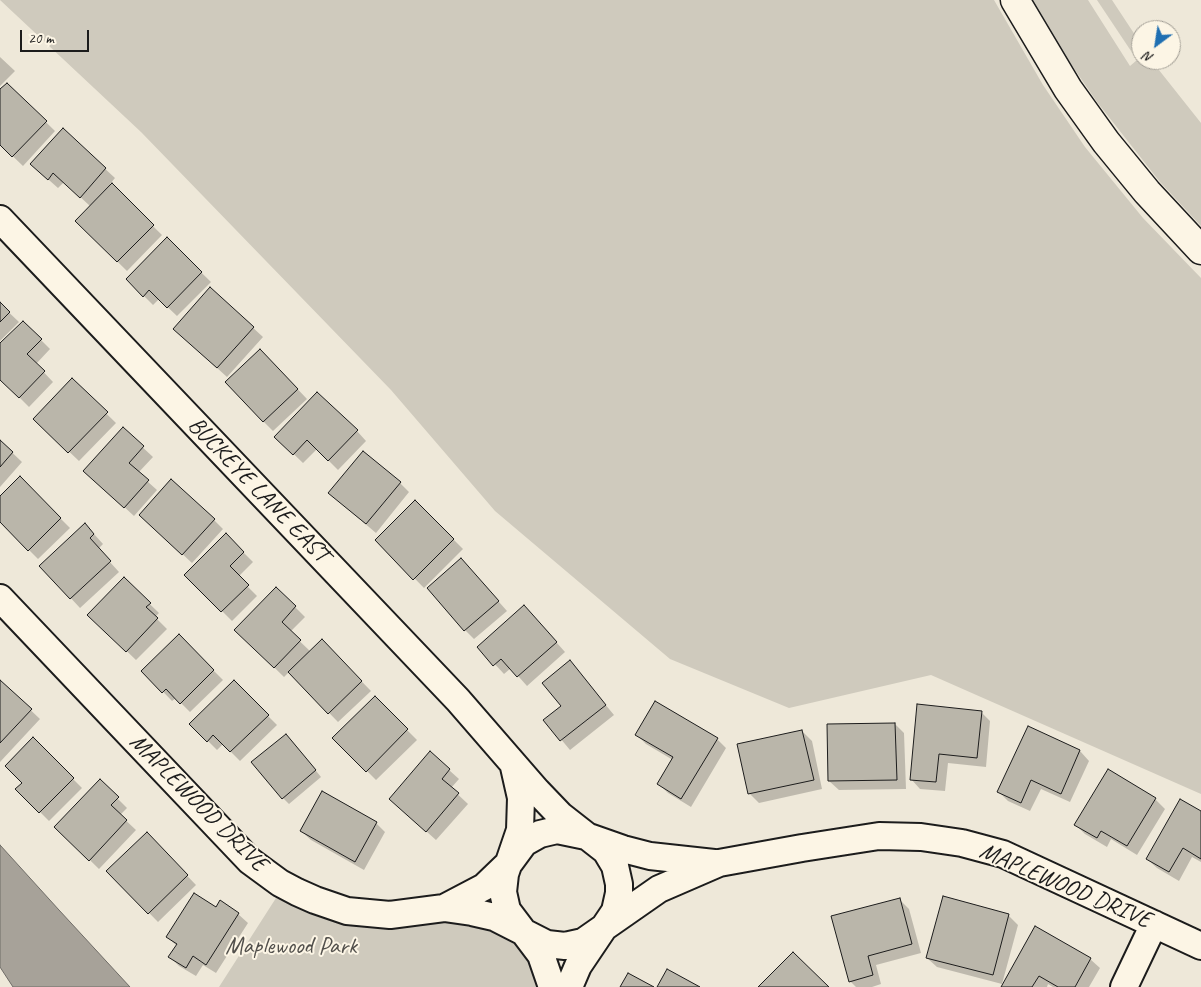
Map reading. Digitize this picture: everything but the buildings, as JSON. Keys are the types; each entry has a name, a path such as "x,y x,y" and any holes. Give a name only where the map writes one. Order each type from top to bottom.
{"street":[{"path":"1015,0 1068,89 1106,142 1147,192 1201,250"},
{"name":"BUCKEYE LANE EAST","path":"0,219 458,700 560,815 606,851 615,866 619,893 615,911 605,926"},
{"name":"MAPLEWOOD DRIVE","path":"0,598 250,860 297,892 347,911 390,915 444,908 494,917 547,944 565,946 583,942 658,889 718,863 879,836 929,838 962,843 1003,854 1201,946"},
{"name":"BUCKEYE LANE EAST","path":"510,862 520,830 520,798 513,764"},
{"name":"MAPLEWOOD DRIVE","path":"444,908 484,887 510,862 524,844 540,834 557,830 586,836 650,856 718,863"},
{"name":"MAPLEWOOD DRIVE","path":"510,862 505,874 503,892 508,910 523,932"},
{"path":"1124,987 1154,924"},
{"path":"569,987 578,966 605,926"},
{"path":"523,932 541,955 552,987"}],"green space":[{"path":"0,0 994,0 1043,85 1085,147 1143,218 1201,278 1201,794 931,675 789,708 670,659 495,511 391,390 141,132"},
{"path":"1031,0 1088,0 1131,65 1131,70 1159,70 1201,123 1201,226 1160,182 1097,102 1062,51"},
{"path":"1097,0 1112,0 1131,29 1131,51"},
{"name":"Maplewood Park","path":"276,898 324,917 389,927 456,920 502,930 529,953 542,987 219,987"}],"shaded area":[{"path":"0,845 130,987 13,987 0,967"}]}
